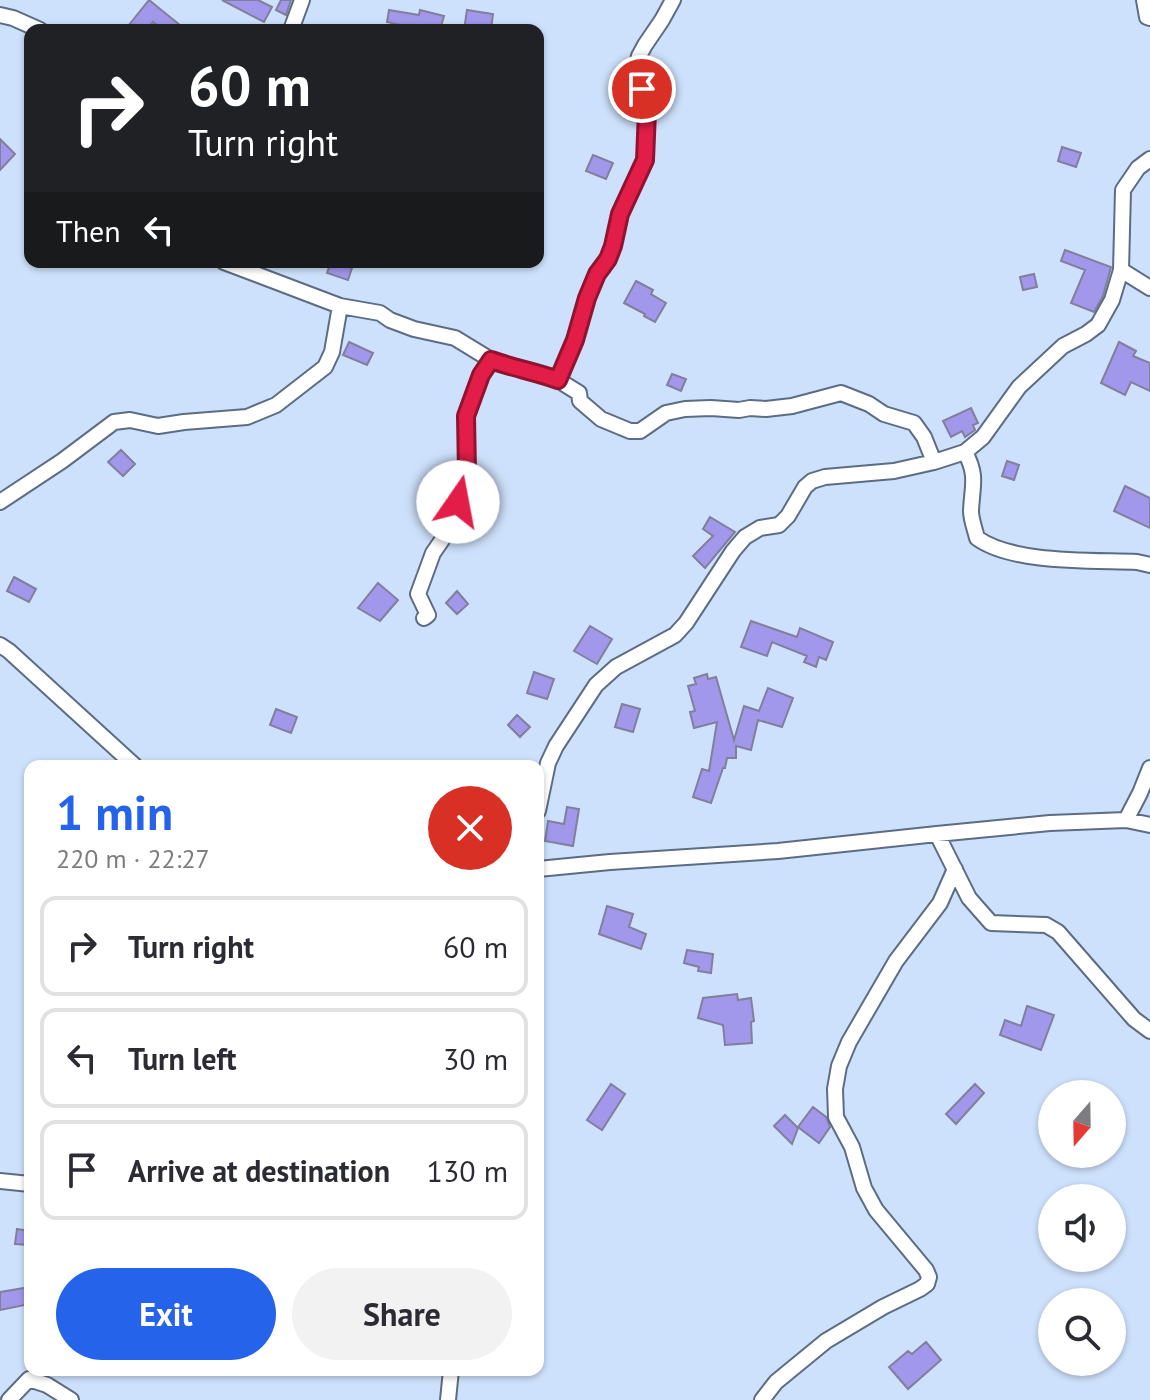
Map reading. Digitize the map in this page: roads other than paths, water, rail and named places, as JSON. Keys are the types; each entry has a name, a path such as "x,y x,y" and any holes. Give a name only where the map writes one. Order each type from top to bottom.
{"street":[{"path":"293,24 302,0"},
{"path":"558,380 575,340 587,298 613,246 620,214 645,160 647,111 637,66 639,56 673,0"},
{"path":"1144,0 1147,17 1150,18"},
{"path":"0,15 26,24"},
{"path":"544,782 556,746 596,685 623,663 675,635 745,537 760,528 779,525 812,481 894,471 965,452 983,437 1030,376 1063,346 1098,325 1112,300 1121,270 1123,190 1138,168 1150,159"},
{"path":"240,268 340,306 380,313 414,329 455,338 491,360 558,380 579,393 580,401 595,415 630,431 640,431 666,413 685,409 766,409 792,406 841,393 869,404 884,414 914,423 924,437 934,462"},
{"path":"1121,270 1150,288"},
{"path":"0,502 114,422 130,420 158,426 247,417 276,405 325,367 332,352 340,306"},
{"path":"424,618 428,615 418,594 433,553 458,502 467,472 466,416 477,385 491,360"},
{"path":"965,452 973,466 971,513 977,538 989,547 1038,557 1150,565"},
{"path":"0,645 128,760"},
{"path":"1126,820 1150,768"},
{"path":"544,868 778,851 1050,823 1126,820 1150,825"},
{"path":"937,834 969,898 991,923 1046,925 1058,932 1134,1019 1150,1031"},
{"path":"762,1400 776,1382 826,1341 927,1284 929,1277 926,1270 876,1210 864,1188 852,1147 836,1117 835,1089 839,1066 849,1042 896,961 940,903 955,869"},
{"path":"0,1181 24,1183"},
{"path":"9,1400 28,1376"},
{"path":"33,1376 71,1400"},
{"path":"448,1400 450,1376"}]}
